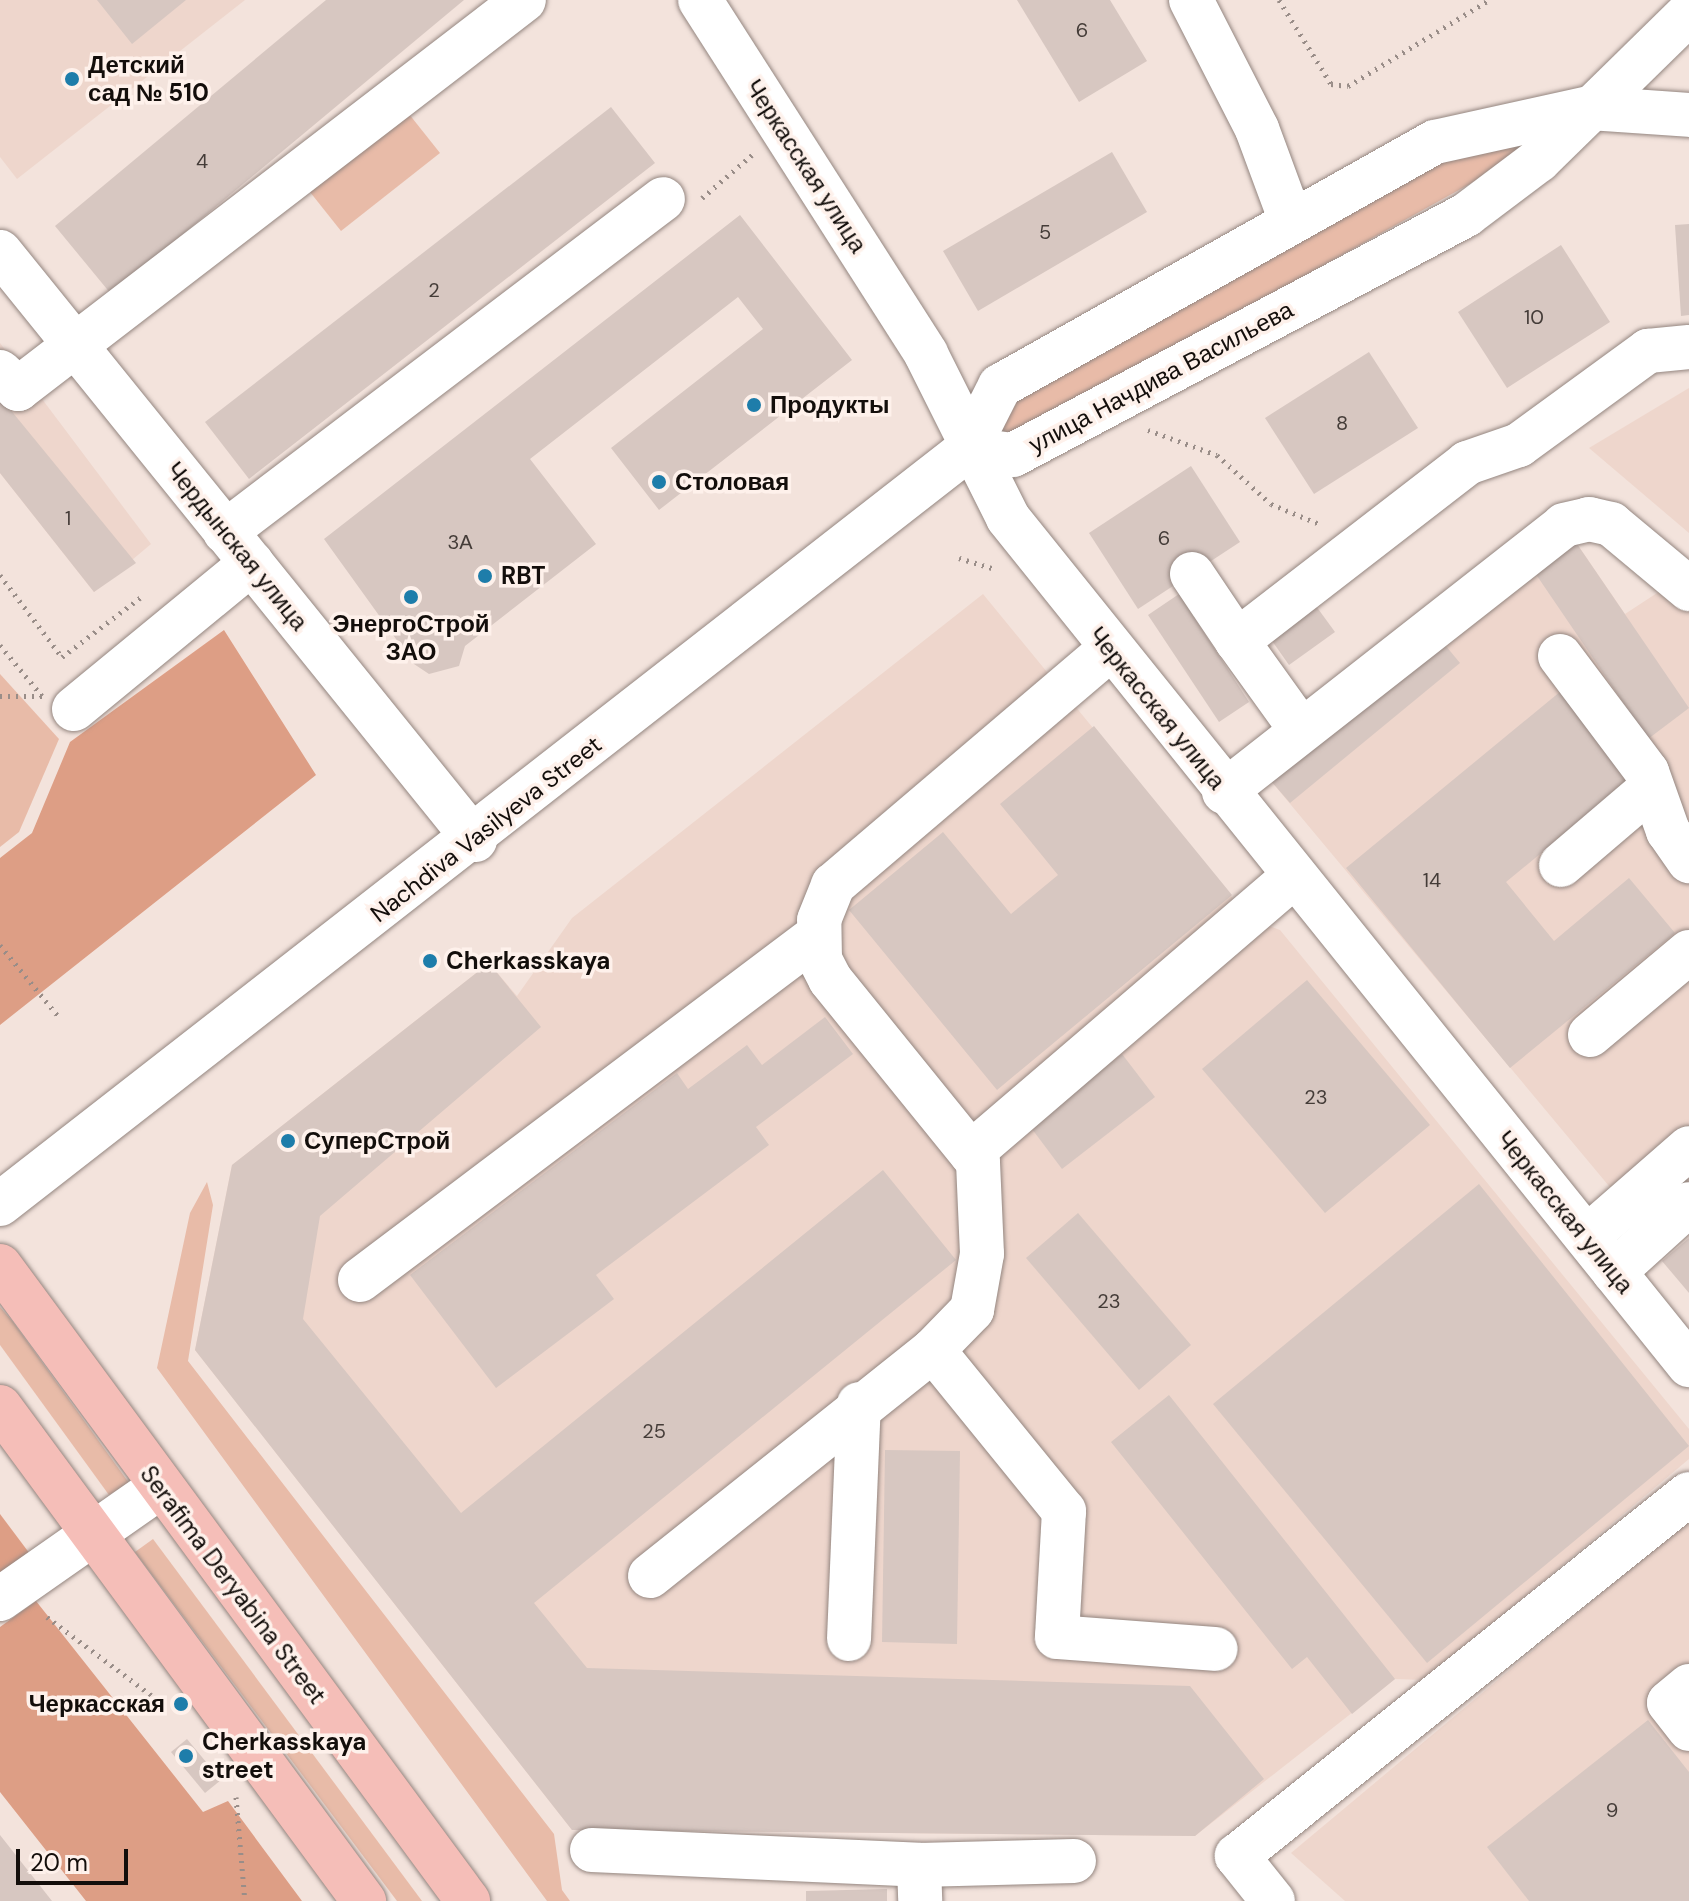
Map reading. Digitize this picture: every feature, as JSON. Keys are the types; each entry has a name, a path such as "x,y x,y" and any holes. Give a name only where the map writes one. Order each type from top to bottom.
{"main road":[{"name":"Serafima Deryabina Street","path":"0,1266 468,1901"},
{"path":"0,1407 92,1537 364,1901"}],"street":[{"path":"0,372 18,389 72,342 111,322 524,0"},
{"name":"Черкасская улица","path":"700,0 926,354 968,449 1008,518 1224,792 1689,1365"},
{"path":"1191,0 1257,129 1290,218"},
{"name":"улица Начдива Васильева","path":"968,449 1013,455 1466,215 1539,160 1689,13"},
{"path":"968,449 1000,386 1290,218 1435,142 1590,108 1689,115"},
{"path":"74,709 239,548 676,204"},
{"name":"Чердынская улица","path":"0,252 475,840"},
{"path":"1237,641 1467,463 1519,445 1648,351 1689,347"},
{"name":"Nachdiva Vasilyeva Street","path":"0,1204 475,840 968,449"},
{"path":"1224,792 1564,525 1589,519 1611,524 1689,589"},
{"path":"1192,574 1301,730"},
{"path":"650,1576 859,1404 933,1350 972,1310 982,1254 978,1162 830,979 818,935 833,885 1110,649"},
{"path":"1560,656 1647,772 1650,789 1689,861"},
{"path":"1561,865 1650,789"},
{"path":"971,1153 1293,877"},
{"path":"360,1280 818,935"},
{"path":"1590,1035 1689,952"},
{"path":"1587,1237 1689,1148"},
{"path":"1614,1272 1689,1204"},
{"path":"933,1350 1064,1511 1057,1637 1216,1649"},
{"path":"849,1639 859,1404"},
{"path":"20,1605 92,1537 160,1487"},
{"path":"1273,1901 1237,1856 1689,1494"},
{"path":"1689,1686 1669,1703 1689,1729"},
{"path":"592,1850 919,1883 1074,1861"}],"path":[{"path":"1279,0 1331,84 1348,86 1489,0"},
{"path":"676,204 753,154"},
{"path":"1147,429 1217,455 1271,504 1324,525 1378,531"},
{"path":"0,575 62,657 150,590"},
{"path":"0,645 42,696 0,696"},
{"path":"0,945 59,1017"},
{"path":"20,1605 174,1712"},
{"path":"235,1781 245,1901"}],"shaded area":[{"name":"Детский сад № 510","path":"0,0 245,0 17,179 0,157"},
{"path":"409,114 440,153 341,231 310,192"},
{"path":"1538,146 1007,441 993,435 996,410 1386,183 1478,150"},
{"path":"0,343 151,544 94,592 0,473"},
{"path":"1689,388 1689,533 1589,448"},
{"path":"1575,541 1625,614 1689,572 1689,1217 1634,1216 1271,781"},
{"path":"983,594 1249,918 1280,930 1689,1429 1689,1459 1425,1680 1395,1679 1195,1836 572,1830 195,1350 232,1165 489,963 517,996 572,918"},
{"path":"224,630 316,775 0,1025 0,858 32,833 70,742"},
{"path":"0,674 59,739 19,832 0,847"},
{"path":"207,1182 213,1205 188,1361 554,1834 562,1890 570,1901 547,1901 157,1368 190,1213"},
{"path":"0,1307 129,1483 109,1495 0,1345"},
{"path":"0,1514 33,1558 0,1585"},
{"path":"1689,1520 1689,1901 1345,1901 1291,1853"},
{"path":"153,1539 422,1901 397,1901 135,1552"},
{"path":"36,1601 203,1812 228,1801 302,1901 86,1901 0,1792 0,1627"}],"building":[{"path":"97,0 186,0 132,44"},
{"path":"326,0 464,0 111,294 55,226"},
{"path":"1017,0 1110,0 1147,61 1079,102"},
{"path":"611,107 655,163 249,479 205,422"},
{"path":"1112,152 1147,212 978,311 943,251"},
{"path":"740,215 852,360 659,510 611,448 763,329 738,297 530,459 596,544 465,646 459,666 429,674 414,664 324,539"},
{"path":"1689,224 1689,315 1681,316 1675,225"},
{"path":"1561,245 1610,322 1507,388 1458,312"},
{"path":"1369,352 1418,428 1314,494 1265,418"},
{"path":"0,397 136,563 94,592 0,473"},
{"path":"1191,466 1240,542 1138,609 1089,533"},
{"path":"1575,541 1689,708 1648,739 1533,570"},
{"path":"1179,594 1249,702 1219,722 1148,615"},
{"path":"1316,606 1335,632 1289,665 1270,638"},
{"path":"1441,640 1460,663 1290,803 1271,781"},
{"path":"1561,691 1632,778 1506,882 1554,941 1629,878 1675,933 1510,1068 1346,868"},
{"path":"1094,726 1232,895 997,1090 849,910 943,832 1011,914 1058,875 1000,804"},
{"path":"489,963 541,1027 320,1216 303,1319 461,1513 883,1170 956,1260 534,1603 587,1668 1190,1686 1264,1779 1195,1836 572,1830 195,1350 232,1165"},
{"path":"1307,980 1430,1125 1325,1213 1202,1069"},
{"path":"825,1017 853,1054 756,1127 769,1145 596,1275 614,1299 496,1388 410,1275 677,1073 688,1089 747,1045 762,1065"},
{"path":"1122,1054 1155,1097 1062,1169 1029,1125"},
{"path":"1479,1184 1689,1446 1427,1663 1213,1404"},
{"path":"1078,1213 1191,1345 1139,1390 1026,1258"},
{"path":"1689,1238 1689,1293 1662,1261"},
{"path":"1169,1395 1395,1679 1352,1714 1307,1657 1292,1669 1111,1442"},
{"path":"885,1450 960,1451 957,1644 882,1642"},
{"path":"1648,1720 1689,1772 1689,1901 1529,1901 1487,1847"},
{"path":"187,1739 221,1780 205,1793 171,1752"},
{"path":"0,1835 52,1901 0,1901"},
{"path":"887,1889 887,1901 806,1901 806,1891"}],"place":[{"name":"Детский сад № 510","path":"72,79"},
{"name":"Продукты","path":"754,405"},
{"name":"Столовая","path":"659,482"},
{"name":"RBT","path":"485,576"},
{"name":"ЭнергоСтрой ЗАО","path":"411,597"},
{"name":"Cherkasskaya","path":"430,961"},
{"name":"СуперСтрой","path":"288,1141"},
{"name":"Черкасская","path":"181,1704"},
{"name":"Cherkasskaya street","path":"186,1756"}]}
